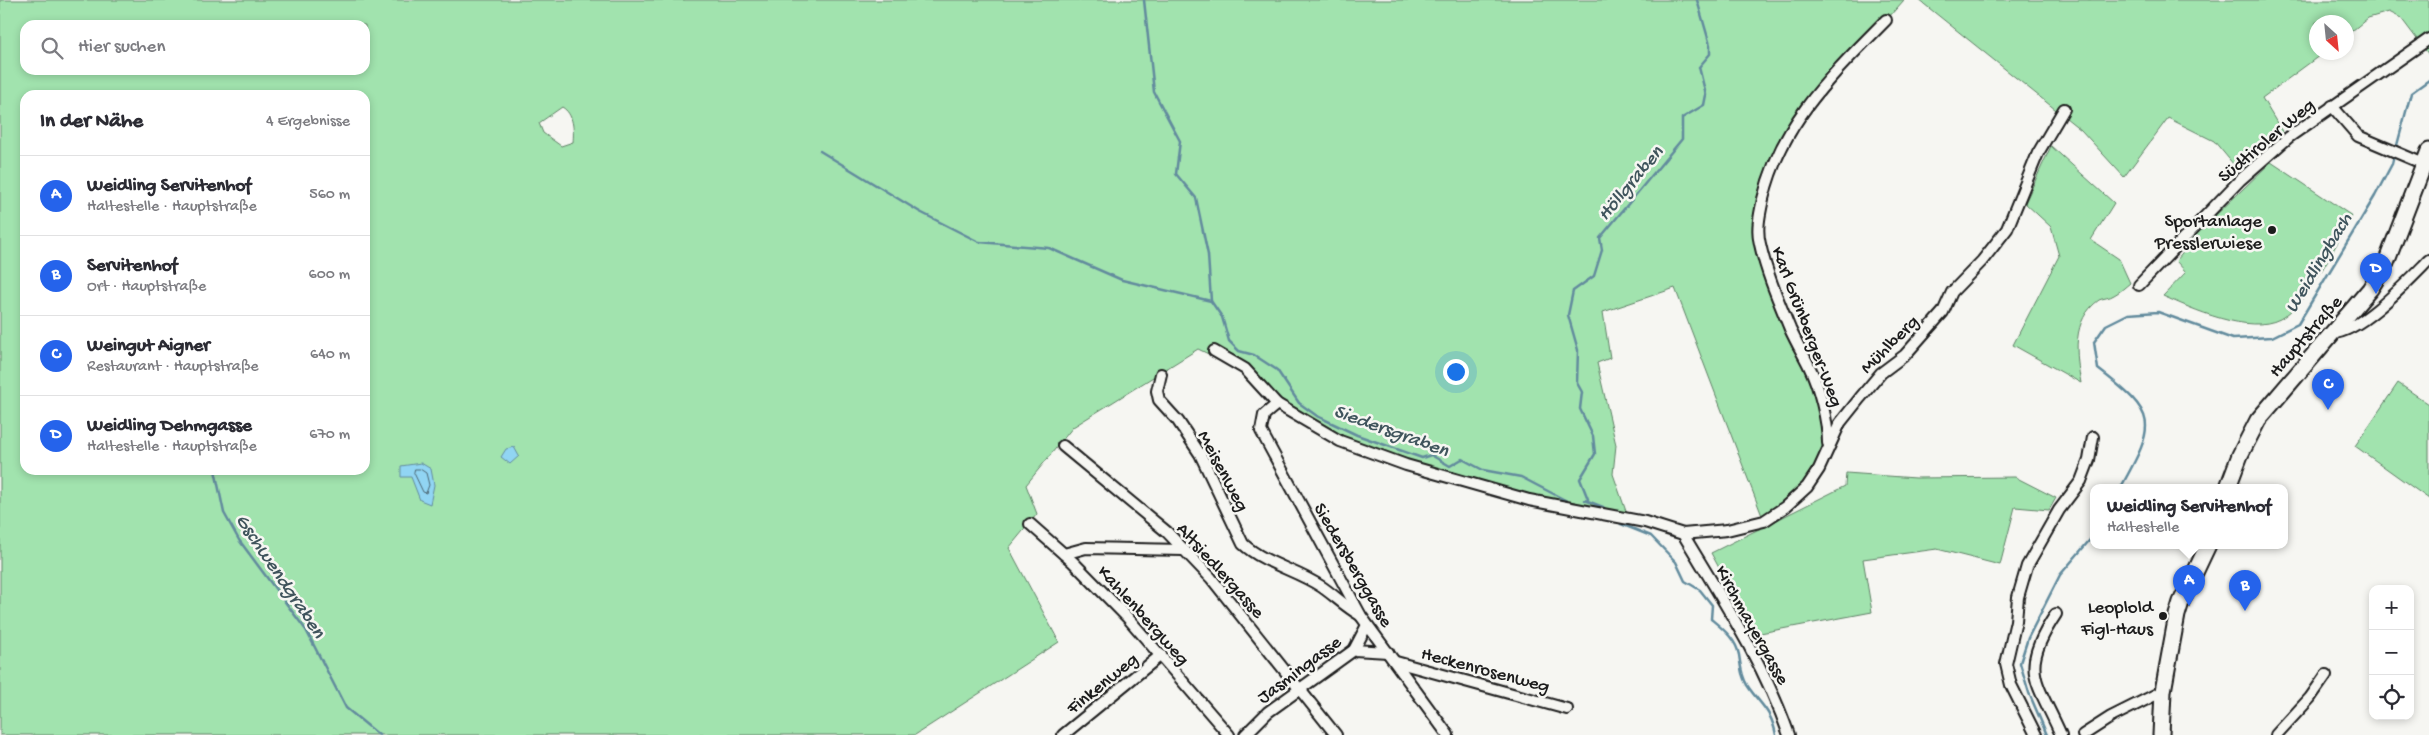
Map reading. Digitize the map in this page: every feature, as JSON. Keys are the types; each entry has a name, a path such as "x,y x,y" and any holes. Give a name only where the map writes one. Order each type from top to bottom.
{"main road":[{"name":"Hauptstraße","path":"2229,484 2244,447 2258,420 2370,289 2386,263 2426,158"},
{"path":"2160,735 2163,691 2181,602 2206,549"}],"street":[{"name":"Karl Grünberger-Weg","path":"1828,447 1828,428 1811,369 1791,330 1759,243 1758,227 1765,190 1777,155 1801,113 1828,78 1886,20"},
{"name":"Südtiroler Weg","path":"2139,285 2240,180 2289,137 2429,39"},
{"path":"2332,106 2358,136 2406,156 2426,158"},
{"name":"Mühlberg","path":"1683,534 1727,530 1764,521 1785,508 1807,486 1819,469 1840,423 1881,374 1905,355 1942,312 1952,292 2007,229 2038,154 2064,109"},
{"path":"2331,333 2342,332 2356,325 2384,303 2429,260"},
{"path":"1214,351 1245,369 1277,404 1340,441 1406,465 1529,500 1608,515 1683,534"},
{"name":"Meisenweg","path":"1161,374 1156,391 1159,400 1178,421 1200,454 1243,544 1255,555 1292,570 1322,587 1364,620"},
{"name":"Siedersberggasse","path":"1277,404 1264,416 1261,431 1364,620 1448,735"},
{"path":"2036,735 2011,685 2006,664 2016,621 2018,597 2027,566 2059,510 2081,481 2089,460 2093,437"},
{"name":"Altsiedlergasse","path":"1063,446 1167,532 1211,578 1336,735"},
{"name":"Kahlenbergweg","path":"1030,524 1096,585 1161,655 1228,735"},
{"name":"Kirchmayergasse","path":"1683,534 1756,660 1779,706 1789,735"},
{"path":"1064,554 1086,548 1183,550"},
{"path":"2056,614 2036,649 2034,676 2061,735"},
{"name":"Jasmingasse","path":"1245,735 1268,712 1354,650 1364,620"},
{"path":"1354,650 1388,652"},
{"name":"Finkenweg","path":"1063,735 1161,655"},
{"name":"Heckenrosenweg","path":"1396,662 1567,709"},
{"path":"2276,735 2310,698 2326,675"},
{"path":"2083,735 2111,717 2163,691"}],"green space":[{"path":"0,0 1904,0 1793,125 1765,190 1759,243 1828,428 1819,469 1764,521 1675,288 1603,312 1610,358 1597,363 1616,445 1613,474 1628,517 1498,491 1342,440 1281,402 1244,371 1198,349 1073,427 1026,485 1037,514 1009,548 1059,642 915,735 0,735","holes":["562,107 571,118 573,142 561,146 543,133 539,123"]},
{"path":"1919,0 2429,0 2429,55 2401,18 2389,12 2368,18 2354,29 2354,15 2309,15 2309,60 2314,60 2262,98 2286,138 2244,177 2214,141 2168,118 2124,177 2081,130"},
{"path":"2051,146 2114,203 2091,240 2119,259 2130,283 2112,296 2099,300 2084,317 2080,328 2077,350 2081,383 2013,345 2059,256 2051,227 2025,203"},
{"name":"Sportanlage Presslerwiese","path":"2271,162 2352,216 2311,287 2301,300 2280,319 2267,323 2253,324 2221,318 2163,296 2186,272 2176,261 2187,248 2185,245"},
{"path":"2398,383 2429,404 2429,499 2355,446"},
{"path":"1846,473 1916,478 2015,477 2056,498 2049,510 2015,507 2000,565 1937,549 1863,559 1872,612 1755,634 1711,553 1845,486"}],"water":[{"path":"514,447 519,456 510,464 501,457 506,449"},
{"path":"421,463 431,469 434,485 430,504 420,500 411,477 401,477 401,466"}],"waterway":[{"name":"Siedersgraben","path":"1144,0 1154,92 1180,141 1176,174 1196,198 1208,255 1211,301 1222,317 1229,341 1239,351 1254,355 1277,370 1299,403 1317,416 1357,435 1422,458 1431,455 1450,466 1462,459 1483,470 1521,477 1567,501"},
{"name":"Höllgraben","path":"1588,499 1580,479 1595,454 1593,436 1580,409 1582,392 1577,383 1578,350 1568,315 1573,291 1594,276 1602,250 1600,238 1682,139 1682,118 1704,105 1706,95 1699,67 1710,54 1710,45 1697,0"},
{"name":"Weidlingbach","path":"2396,149 2411,93 2429,80"},
{"path":"820,151 920,212 979,242 1049,248 1122,280 1211,301"},
{"name":"Weidlingbach","path":"2123,484 2141,448 2146,421 2141,409 2132,398 2098,369 2094,342 2106,325 2128,314 2158,312 2233,339 2272,337 2298,324 2375,196 2392,164 2394,155"},
{"name":"Gschwendgraben","path":"216,475 224,513 239,540 306,630 346,708 379,735"},
{"name":"Siedersgraben","path":"1585,500 1603,507 1607,511"},
{"name":"Siedersgraben","path":"1617,520 1621,524 1651,536 1676,562 1685,581 1700,590 1712,605 1711,619 1735,644 1745,681 1768,713 1776,735"},
{"name":"Weidlingbach","path":"2047,735 2029,693 2020,663 2028,638 2060,575 2090,540"}],"place":[{"name":"Sportanlage Presslerwiese","path":"2272,230"},
{"name":"Weidling Dehmgasse","path":"2376,294"},
{"name":"Weingut Aigner","path":"2328,410"},
{"name":"Weidling Servitenhof","path":"2189,606"},
{"name":"Servitenhof","path":"2245,611"},
{"name":"Leoplold Figl-Haus","path":"2163,616"}]}
